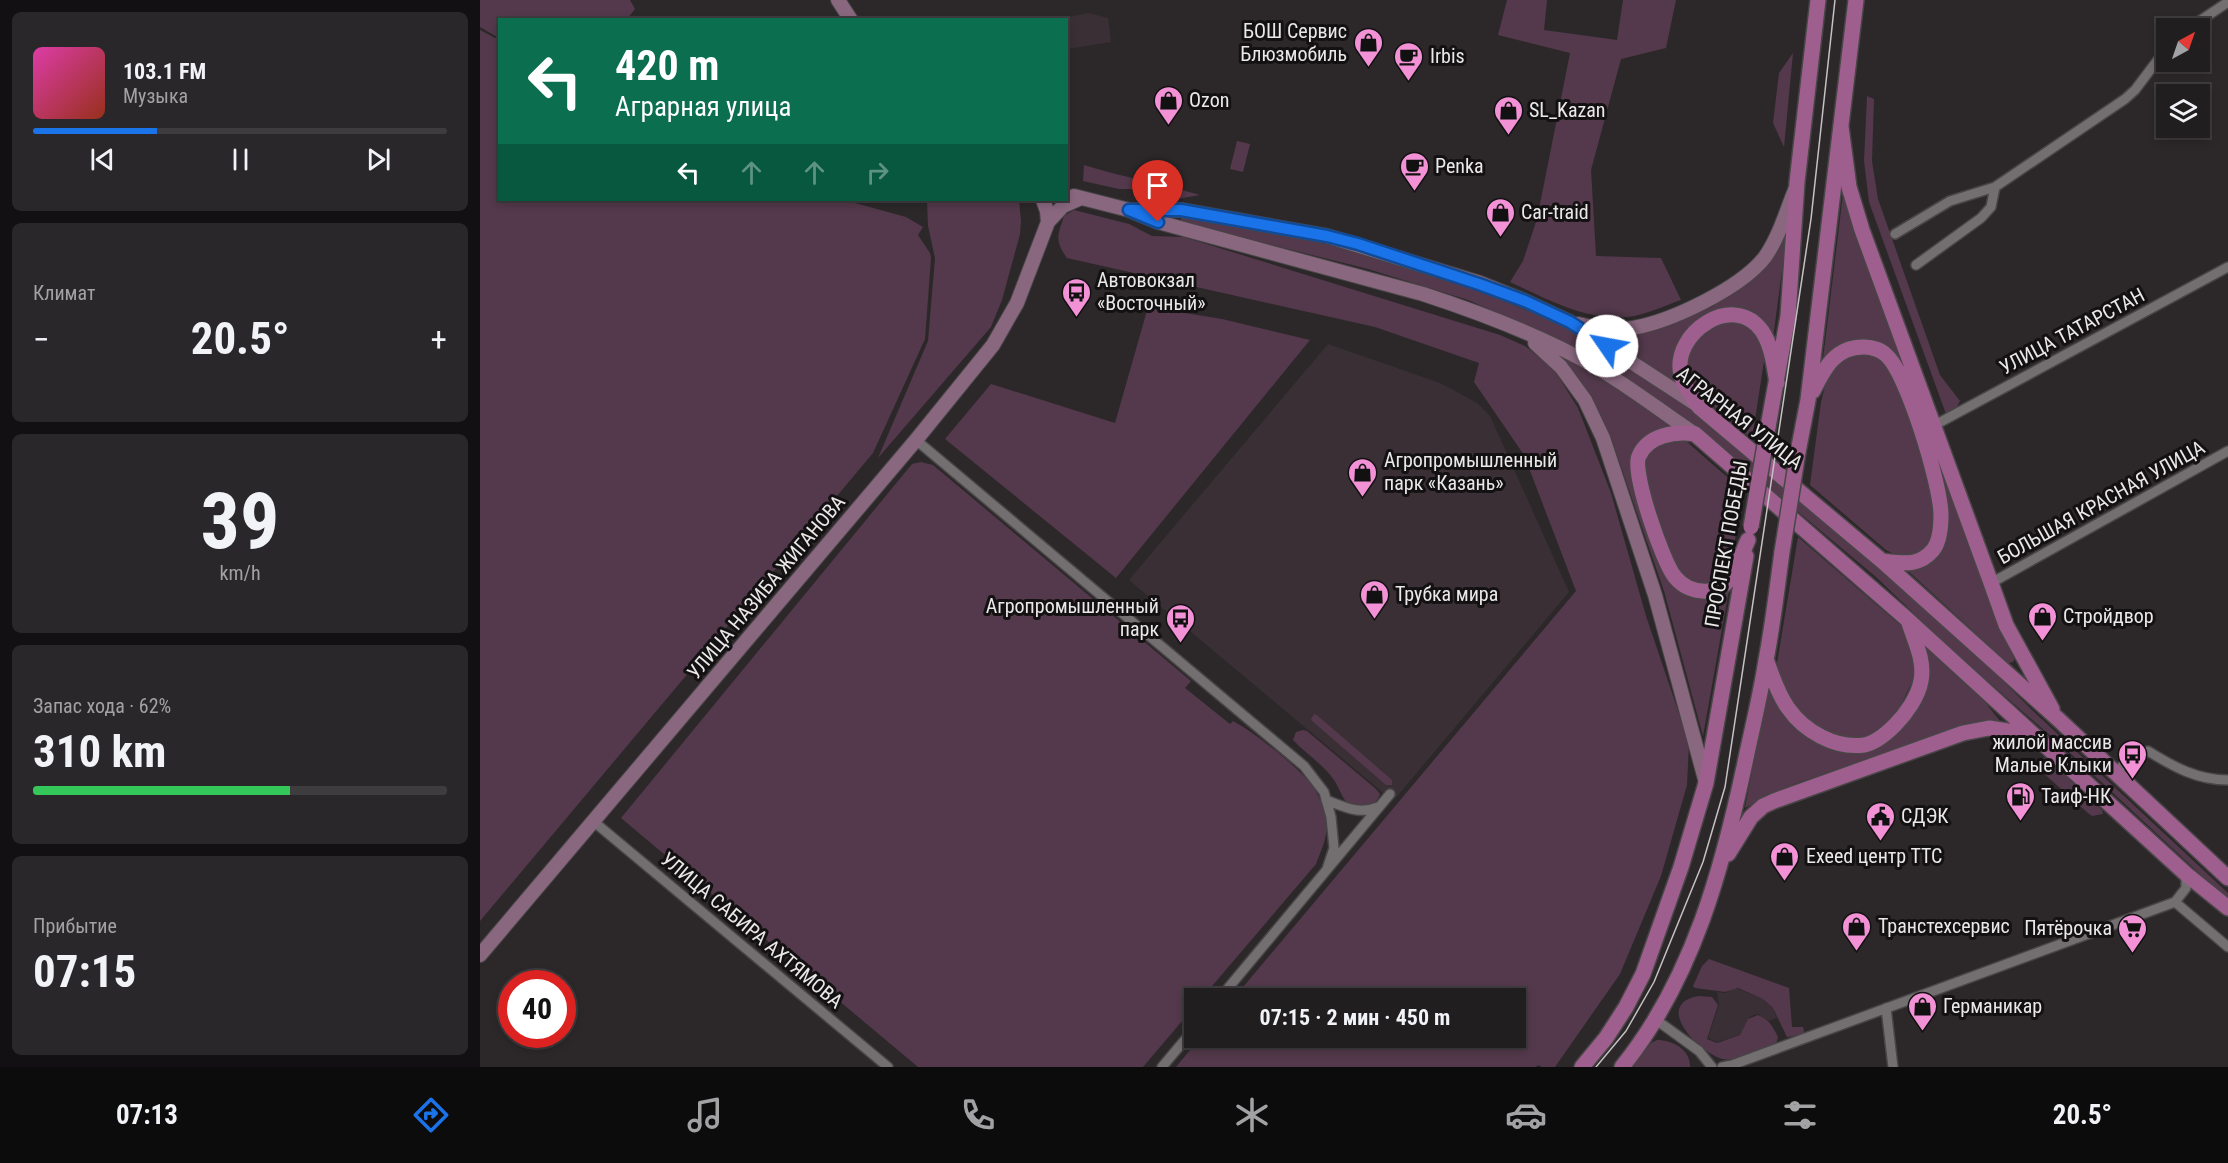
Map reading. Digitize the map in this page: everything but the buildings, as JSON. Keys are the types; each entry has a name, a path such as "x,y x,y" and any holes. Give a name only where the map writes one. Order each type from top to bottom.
{"main road":[{"name":"ПРОСПЕКТ ПОБЕДЫ","path":"1582,1067 1606,1038 1643,974 1681,867 1706,783 1788,316 1797,182 1818,0"},
{"path":"1622,1067 1676,982 1707,910 1722,864 1766,660 1808,400 1856,0"},
{"path":"1840,127 1849,187 1862,230 1990,583 2006,625 2058,719"},
{"path":"1699,407 1681,377 1679,364 1681,353 1687,340 1701,325 1725,315 1743,317 1761,329 1767,341 1777,383"},
{"path":"1808,400 1825,366 1841,352 1854,347 1871,347 1886,354 1899,370 1935,473 1941,514 1940,529 1936,544 1919,561 1910,564 1882,561"},
{"name":"АГРАРНАЯ УЛИЦА","path":"1699,407 1882,561 2058,719 2228,878"},
{"path":"1695,434 1679,432 1660,437 1643,449 1636,463 1640,485 1670,571 1683,585 1691,589 1714,591 1728,581 1750,533"},
{"name":"АГРАРНАЯ УЛИЦА","path":"1695,434 1908,620 2186,874 2228,908"},
{"path":"1766,660 1775,685 1788,708 1812,732 1826,739 1864,745 1881,737 1900,719 1911,704 1921,682 1920,656 1908,620"},
{"path":"1722,864 1751,817 1763,806 1774,801 1963,733 1989,728 2034,736"}],"street":[{"path":"838,0 850,18"},
{"path":"2204,18 2228,2"},
{"path":"1895,234 1950,201 1995,187 2125,99 2135,90 2156,62"},
{"path":"1570,322 1608,329 1634,328 1662,320 1715,296 1735,284 1764,257 1775,241 1797,182"},
{"path":"1916,266 1982,218 1991,207 1995,187"},
{"name":"АГРАРНАЯ УЛИЦА","path":"1068,195 1129,210 1178,228 1423,294 1461,307 1595,366 1695,434"},
{"name":"УЛИЦА НАЗИБА ЖИГАНОВА","path":"480,955 916,440 993,345 1005,327 1048,222 1062,206 1081,198"},
{"path":"1043,201 1048,222"},
{"name":"АГРАРНАЯ УЛИЦА","path":"1129,210 1181,210 1327,236 1479,284 1525,301 1570,322 1699,407"},
{"path":"1178,228 1172,225 1172,219 1181,210"},
{"name":"УЛИЦА ТАТАРСТАН","path":"1934,426 2228,267"},
{"path":"1522,332 1561,367 1585,400 1603,438 1655,594 1706,783"},
{"path":"916,440 1304,766 1324,792 1331,817 1334,848 1327,868"},
{"name":"БОЛЬШАЯ КРАСНАЯ УЛИЦА","path":"1990,583 2228,451"},
{"path":"2116,774 2123,765 2148,750 2173,766 2197,777 2228,780"},
{"path":"1228,988 1390,794"},
{"path":"1326,800 1354,811 1368,811 1379,807"},
{"name":"УЛИЦА САБИРА АХТЯМОВА","path":"593,821 888,1067"},
{"path":"1722,1067 2175,902 2186,888 2186,874"},
{"path":"2175,902 2228,947"},
{"path":"1886,1008 1893,1067"},
{"path":"1655,1018 1699,1051 1712,1067"},
{"path":"1162,1067 1184,1041"}],"shaded area":[{"path":"480,0 630,0 635,9 628,18 498,18 498,37 480,27"},
{"path":"1507,0 1547,0 1544,30 1617,40 1623,0 1676,0 1666,48 1621,59 1591,170 1596,256 1661,258 1681,300 1628,317 1597,316 1552,302 1510,282 1523,261 1537,219 1570,53 1498,35"},
{"path":"1089,13 1108,18 1111,42 1068,49 1068,18 1062,18"},
{"path":"480,30 498,39 498,201 848,201 906,217 923,227 918,235 931,258 925,339 873,453 480,921"},
{"path":"1793,53 1784,147 1773,123 1779,73"},
{"path":"1867,96 1874,99 1872,161 1878,199 1940,375 1960,401 1955,410 1946,414 1869,202 1864,161"},
{"path":"1237,141 1250,144 1243,172 1230,169"},
{"path":"1084,165 1200,195 1177,199 1155,189 1119,189 1083,181"},
{"path":"1843,194 2016,656 2013,662 2008,663 1904,567 1918,565 1945,525 1900,364 1840,345 1823,359"},
{"path":"927,201 1019,201 1020,234 1002,300 991,327 878,458 928,341 935,258 928,226"},
{"path":"1074,210 1129,224 1152,236 1184,237 1500,335 1525,346 1553,368 1578,408 1611,493 1646,616 1689,743 1687,785 1661,876 1620,974 1555,1067 1538,1065 1536,1067 1176,1067 1192,1048 1526,1048 1526,988 1242,988 1576,591 1524,455 1474,382 1479,363 1375,327 1067,258 1059,242 1064,216"},
{"path":"1183,213 1359,251 1460,283 1550,320 1604,349 1689,406 1965,643 2032,710 2228,893 2228,900 2069,752 1949,647 1876,577 1741,464 1682,418 1550,336 1468,300 1368,269 1180,222"},
{"path":"1787,233 1772,346 1755,319 1690,327 1685,393 1596,335 1663,326 1714,306 1712,304 1735,289 1736,291 1758,272 1777,250"},
{"path":"1148,307 1222,319 1310,340 1116,578 945,439 991,384 1115,423"},
{"path":"1742,320 1756,331 1765,355 1752,439 1699,394 1688,375 1686,353 1711,325"},
{"name":"Агропромышленный парк «Казань»","path":"1328,344 1440,383 1477,403 1490,416 1569,592 1393,801 1129,580"},
{"path":"1559,352 1611,382 1675,425 1637,446 1672,583 1688,597 1702,597 1730,584 1703,736 1664,591 1610,435 1591,396"},
{"path":"1852,352 1883,356 1894,370 1936,496 1931,543 1923,551 1910,558 1898,556 1886,550 1810,485 1821,402 1830,367"},
{"path":"1679,437 1743,491 1731,564 1712,586 1689,581 1675,568 1662,539 1648,485 1643,458 1652,447"},
{"path":"921,462 933,465 1191,681 1185,688 1230,724 1233,721 1242,726 1286,760 1312,785 1322,804 1327,829 1316,864 1210,988 1184,988 1184,1019 1143,1067 918,1067 621,818 912,464"},
{"path":"1798,537 1907,631 1913,657 1913,680 1896,715 1884,729 1864,741 1853,742 1815,730 1779,685 1777,663"},
{"path":"1920,643 1985,702 2003,725 1990,720 1963,725 1795,784 1745,808 1769,683 1781,714 1808,737 1867,749 1915,706"},
{"path":"1314,714 1392,780 1392,785 1386,785 1312,721"},
{"path":"1303,730 1376,789 1380,794 1376,801 1361,807 1350,805 1330,774 1293,740 1296,732"},
{"path":"2045,758 2102,810 2103,814 2092,816 2089,814 2041,771 2037,764 2039,759"},
{"path":"1709,959 1789,988 1792,1027 1803,1027 1805,1035 1787,1037 1773,1008 1763,999 1738,988 1725,992 1695,988 1693,986 1702,966"},
{"path":"1734,989 1763,999 1773,1008 1777,1018 1769,1021 1758,1014 1753,1015 1748,1019 1740,1035 1717,1042 1708,1038 1719,1005 1717,992 1725,993"},
{"path":"1699,996 1712,997 1718,1005 1707,1039 1717,1043 1740,1035 1748,1019 1758,1015 1768,1021 1772,1027 1778,1037 1776,1044 1743,1058 1729,1060 1713,1055 1693,1039 1684,1029 1679,1018 1679,1009 1685,1001"},
{"path":"1657,1040 1680,1047 1688,1056 1690,1067 1632,1067 1651,1043"}],"tram line":[{"path":"1596,1067 1626,1031 1654,982 1703,862 1725,787 1811,219 1835,0"}],"place":[{"name":"БОШ Сервис Блюзмобиль","path":"1368,68"},
{"name":"Irbis","path":"1409,82"},
{"name":"Ozon","path":"1168,126"},
{"name":"SL_Kazan","path":"1508,136"},
{"name":"Penka","path":"1414,192"},
{"name":"Car-traid","path":"1500,238"},
{"name":"Автовокзал «Восточный»","path":"1076,318"},
{"name":"Агропромышленный парк «Казань»","path":"1363,498"},
{"name":"Трубка мира","path":"1374,620"},
{"name":"Стройдвор","path":"2042,642"},
{"name":"Агропромышленный парк","path":"1180,644"},
{"name":"жилой массив Малые Клыки","path":"2133,780"},
{"name":"Таиф-НК","path":"2020,822"},
{"name":"СДЭК","path":"1880,842"},
{"name":"Exeed центр ТТС","path":"1785,882"},
{"name":"Транстехсервис","path":"1857,952"},
{"name":"Пятёрочка","path":"2133,954"},
{"name":"Германикар","path":"1922,1032"}],"route":[{"path":"1158,222 1129,210 1181,210 1327,236 1358,244 1525,301 1570,322 1607,346"}]}
